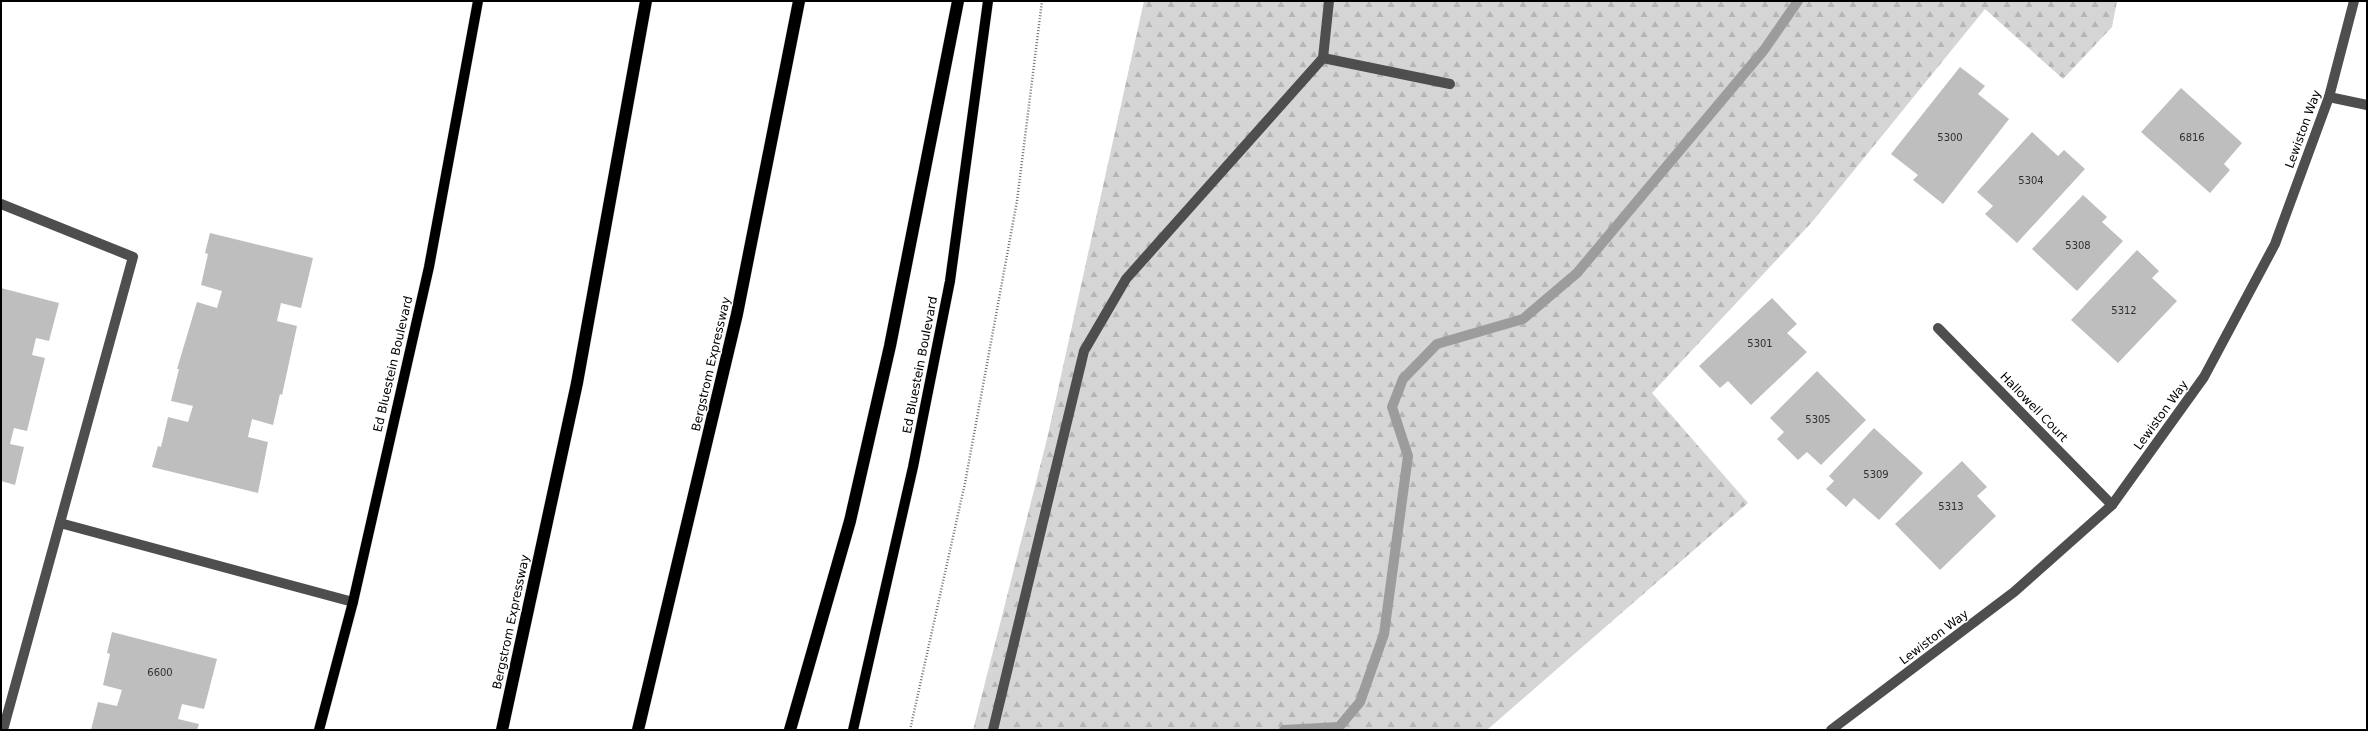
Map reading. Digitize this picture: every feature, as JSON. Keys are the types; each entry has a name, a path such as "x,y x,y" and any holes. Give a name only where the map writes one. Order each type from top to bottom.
{"highway":[{"name":"Bergstrom Expressway","path":"502,730 577,383 646,1"},
{"name":"Bergstrom Expressway","path":"638,730 737,314 798,1"},
{"path":"790,730 855,498 890,346 958,1"}],"main road":[{"name":"Ed Bluestein Boulevard","path":"319,730 353,602 429,267 478,1"},
{"name":"Ed Bluestein Boulevard","path":"853,730 913,467 950,281 988,1"}],"street":[{"path":"993,730 1084,351 1126,279 1324,58 1329,1"},
{"name":"Lewiston Way","path":"1831,730 2014,592 2112,505 2204,378 2275,244 2329,97 2354,1"},
{"path":"1324,58 1450,84"},
{"path":"2329,97 2367,105"},
{"path":"1,204 133,257 3,730"},
{"name":"Hallowell Court","path":"1938,328 2112,505"},
{"path":"60,522 353,602"}],"path":[{"path":"910,730 965,483 1017,201 1042,1"}],"green space":[{"path":"1144,1 2117,1 2112,27 2063,79 1985,9 1812,222 1652,393 1748,503 1487,730 973,730 1047,439"}],"building":[{"path":"1960,67 1985,86 1978,94 2009,119 1943,204 1913,180 1918,175 1891,154"},
{"path":"2181,88 2242,143 2224,164 2230,170 2210,193 2141,132"},
{"path":"2032,132 2058,156 2064,150 2085,169 2017,243 1985,214 1993,206 1977,192"},
{"path":"2083,195 2107,217 2102,222 2123,241 2077,291 2032,249"},
{"path":"210,233 313,258 301,308 281,303 277,321 297,326 282,395 280,394 273,425 252,419 248,437 268,442 258,493 152,467 158,446 161,447 168,417 188,422 193,406 171,401 179,369 177,369 197,302 217,308 222,291 201,285 208,254 205,253"},
{"path":"2137,250 2159,271 2152,278 2177,301 2118,363 2071,320"},
{"path":"1,288 59,303 49,341 36,338 32,355 45,358 27,431 14,428 10,444 24,447 15,485 1,481"},
{"path":"1772,298 1797,324 1787,333 1807,352 1751,405 1728,381 1720,388 1699,366"},
{"path":"1817,371 1866,420 1821,465 1807,452 1798,460 1777,439 1784,432 1770,418"},
{"path":"1874,428 1923,473 1879,520 1854,498 1846,507 1826,489 1834,481 1829,476"},
{"path":"1962,461 1987,487 1977,496 1996,516 1940,570 1895,524"},
{"path":"112,632 217,659 204,709 182,704 178,719 199,724 197,730 91,730 98,702 117,706 122,690 103,685 110,654 107,653"}],"waterway":[{"path":"1284,730 1339,727 1360,702 1384,634 1408,456 1392,407 1403,379 1437,344 1523,319 1577,273 1764,50 1798,1"}]}
